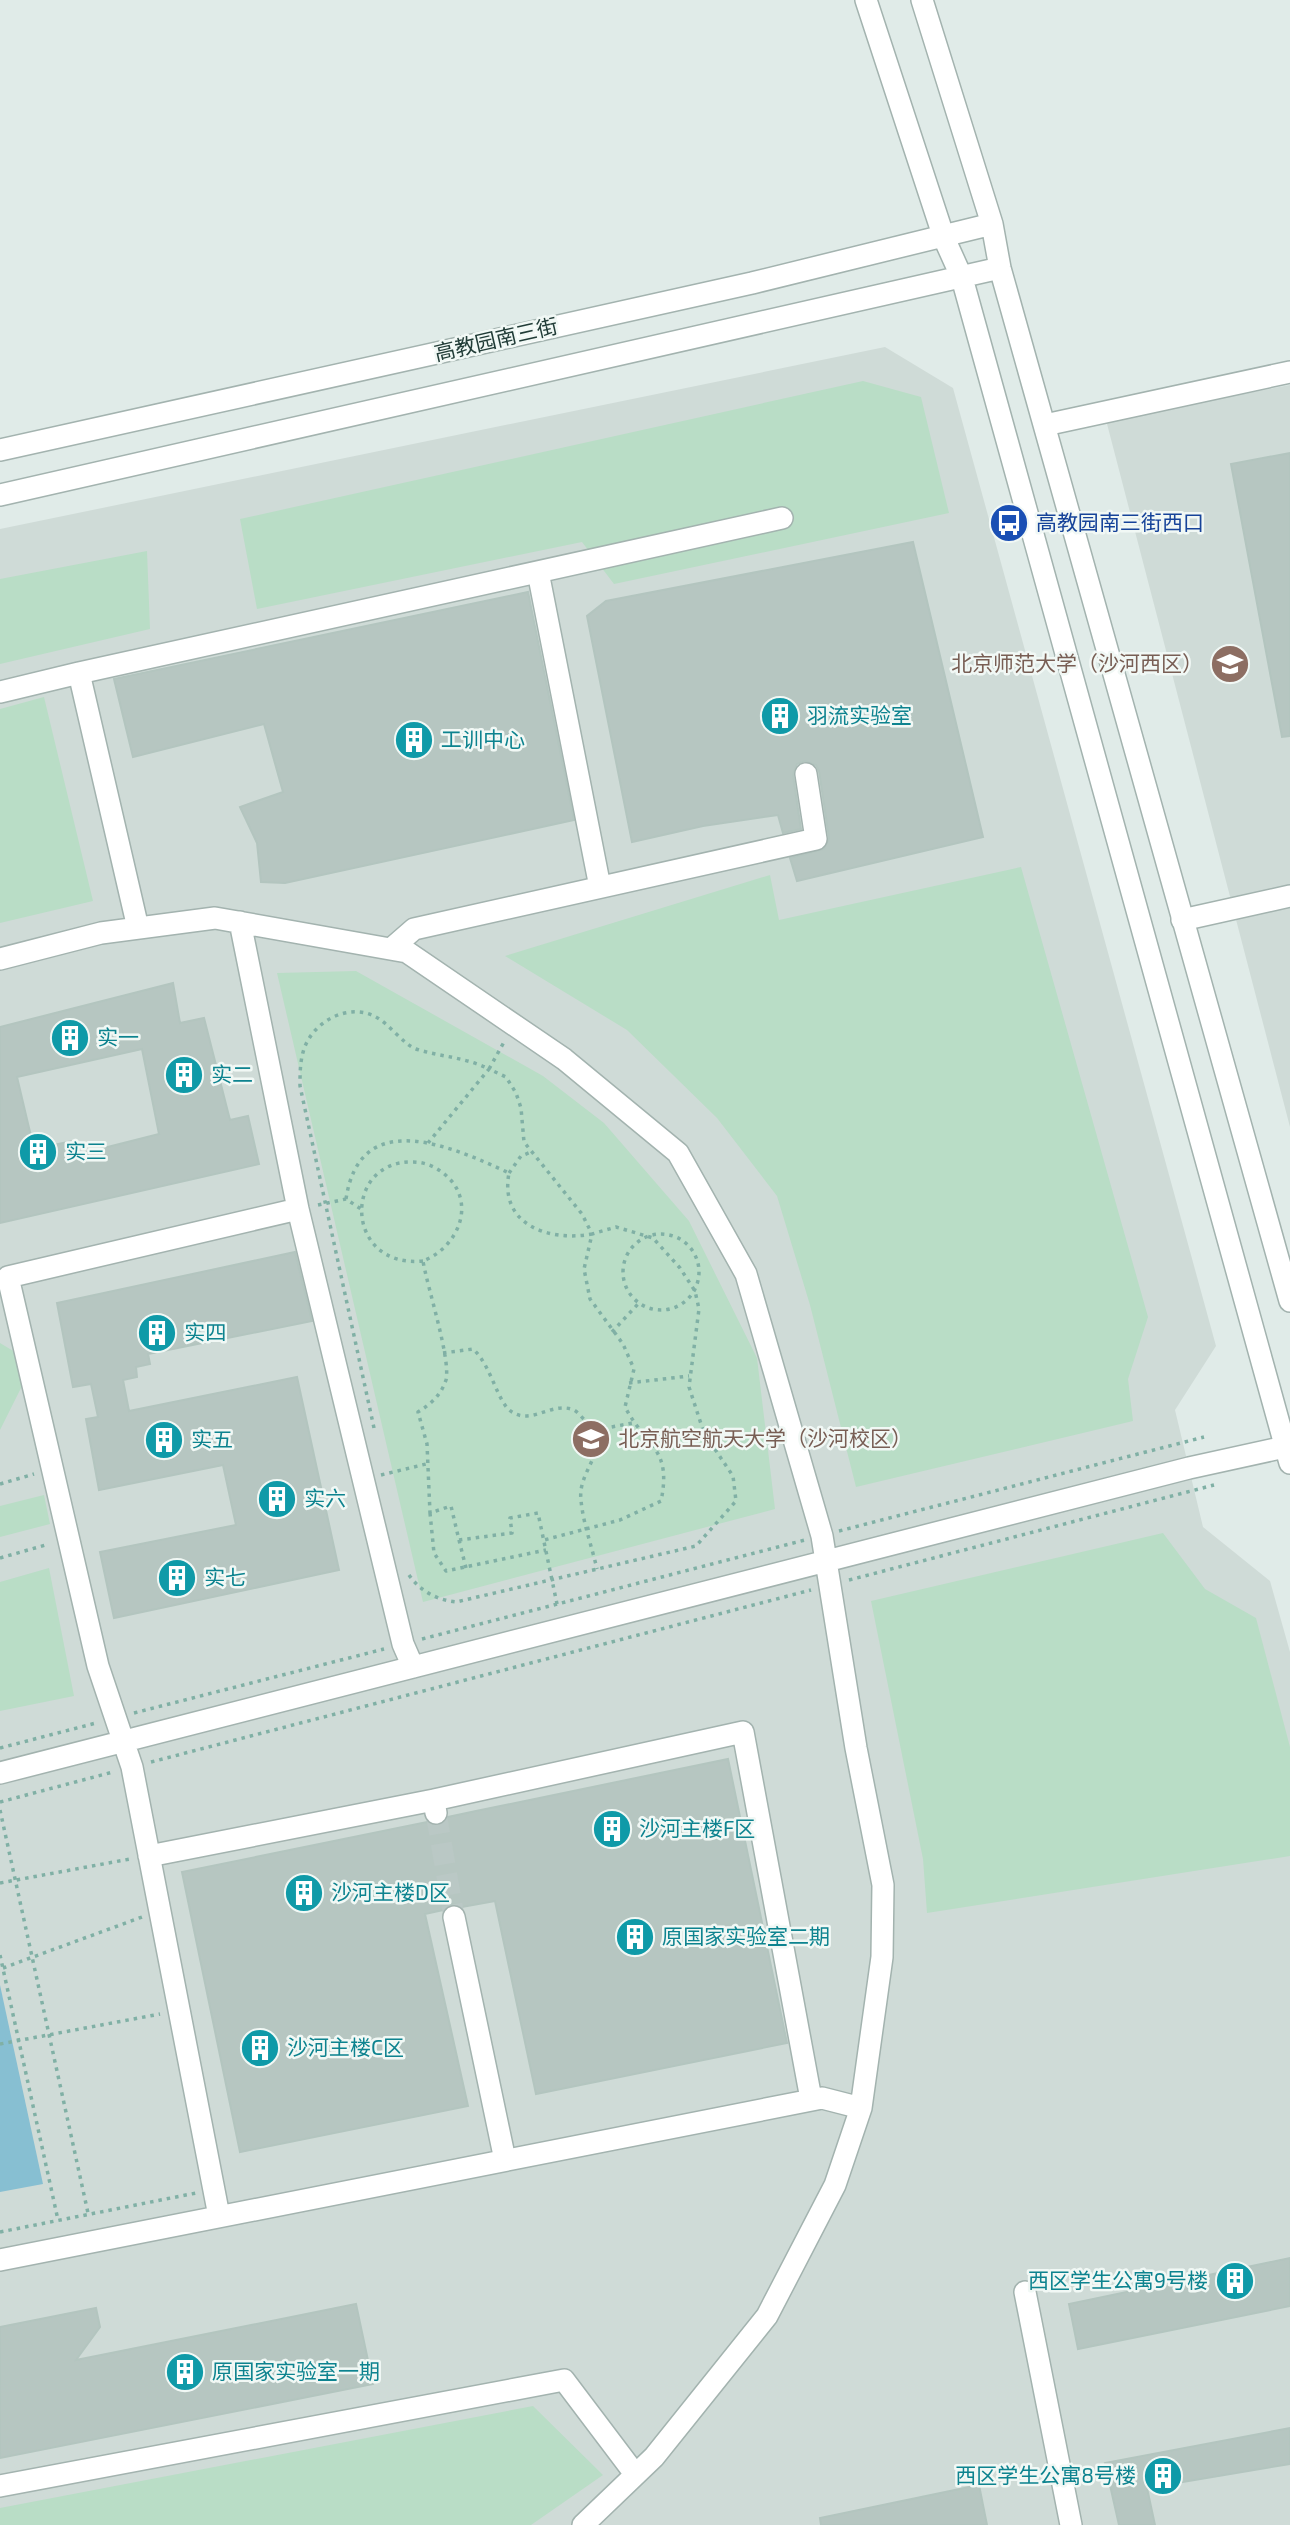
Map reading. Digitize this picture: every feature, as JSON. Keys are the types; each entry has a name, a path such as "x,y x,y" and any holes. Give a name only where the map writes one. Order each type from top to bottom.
{"street":[{"path":"0,1773 1189,1468 1289,1450 962,278 944,238 866,0"},
{"path":"922,0 992,225 1000,268 1290,1301"},
{"name":"高教园南三街","path":"0,450 992,225"},
{"name":"高教园南三街","path":"0,495 1000,268"},
{"path":"1045,425 1290,372"},
{"path":"0,692 782,518"},
{"path":"538,572 600,887"},
{"path":"79,673 138,928"},
{"path":"391,949 414,929 816,839 806,774"},
{"path":"1182,920 1290,896"},
{"path":"0,959 101,933 215,918 407,952 564,1059 678,1153 747,1274 822,1536 832,1585 856,1748 883,1885 882,1957 861,2108 835,2185 767,2316 654,2457 583,2525"},
{"path":"240,922 298,1209 373,1477 403,1644 412,1667"},
{"path":"219,2216 143,1857 132,1767 121,1742 98,1666 8,1277 298,1209"},
{"path":"143,1857 435,1806 743,1732 811,2099"},
{"path":"454,1917 505,2160"},
{"path":"0,2260 811,2099 821,2098 861,2108"},
{"path":"1025,2292 1071,2525"},
{"path":"0,2486 564,2380 635,2474"}],"path":[{"path":"375,1434 300,1086 304,1048 320,1025 353,1011 373,1015 393,1028 414,1049 470,1059 506,1077 521,1108 524,1142 582,1214 592,1234 584,1269 590,1299 623,1344 634,1369 625,1407 633,1423 656,1449 665,1467 661,1501 620,1520 544,1540"},
{"path":"428,1143 489,1069 514,1025"},
{"path":"346,1199 349,1180 373,1147 398,1139 428,1143 509,1173"},
{"path":"407,1572 428,1594 443,1601 456,1602 696,1546 736,1501 733,1476 704,1433 689,1387 699,1309 695,1291 653,1238 617,1227 571,1238 537,1232 514,1209 506,1191 509,1173 521,1156 531,1152"},
{"path":"402,1162 423,1162 445,1174 456,1187 462,1208 456,1236 447,1248 423,1261 397,1260 383,1253 369,1240 363,1227 361,1209 365,1189 380,1172 402,1162"},
{"path":"298,1209 346,1199 361,1209"},
{"path":"661,1234 677,1237 690,1247 698,1260 699,1276 695,1291 684,1304 669,1310 653,1310 638,1304 627,1292 622,1276 628,1253 646,1237 661,1234"},
{"path":"423,1261 446,1378 434,1402 418,1412 427,1444 426,1464 434,1553 446,1571 545,1550"},
{"path":"612,1332 638,1304"},
{"path":"443,1353 473,1349 484,1359 504,1405 513,1413 529,1417 560,1407 575,1411 595,1430 598,1444 580,1499 597,1569"},
{"path":"629,1383 690,1376"},
{"path":"595,1430 633,1423"},
{"path":"0,1748 1204,1437"},
{"path":"373,1477 426,1464"},
{"path":"0,1484 52,1469"},
{"path":"373,1477 387,1487"},
{"path":"0,1802 1216,1485"},
{"path":"430,1513 451,1506 466,1567"},
{"path":"459,1540 512,1532 510,1518 538,1513 557,1604"},
{"path":"0,1558 68,1538"},
{"path":"0,1810 88,2213"},
{"path":"0,1883 143,1857"},
{"path":"3,1968 147,1915"},
{"path":"0,1955 58,2220"},
{"path":"0,2044 166,2013"},
{"path":"0,2232 201,2192"}],"shaded area":[{"name":"北京航空航天大学（沙河校区）","path":"885,347 953,388 1216,1346 1175,1410 1203,1527 1270,1581 1290,1652 1290,2525 0,2525 0,529"},
{"name":"北京师范大学（沙河西区）","path":"1290,385 1290,1127 1106,420"}],"green space":[{"path":"863,381 921,397 949,513 614,584 582,542 257,609 240,519"},
{"path":"147,551 150,629 0,664 0,579"},
{"path":"44,697 93,901 0,923 0,709"},
{"path":"1021,867 1148,1317 1128,1379 1133,1421 856,1487 810,1305 777,1196 717,1118 627,1030 505,956 770,875 779,920"},
{"path":"356,971 543,1076 604,1123 689,1221 757,1358 775,1509 423,1602 277,973"},
{"path":"0,1343 20,1355 23,1384 0,1430"},
{"path":"44,1495 50,1524 0,1537 0,1506"},
{"path":"1163,1533 1205,1589 1256,1618 1290,1747 1290,1856 927,1913 923,1859 871,1601"},
{"path":"49,1568 74,1696 0,1711 0,1582"},
{"path":"533,2406 603,2475 531,2525 0,2525 0,2508"}],"water":[{"path":"0,1985 43,2184 0,2192"}],"building":[{"path":"1290,453 1290,736 1282,737 1231,464"},
{"name":"羽流实验室","path":"913,542 983,837 797,881 790,858 824,849 829,838 819,771 816,765 805,761 797,764 793,775 801,829 783,833 778,815 703,826 632,842 587,616 606,601"},
{"name":"工训中心","path":"528,592 574,820 285,883 261,882 257,843 240,807 283,792 264,724 133,757 114,679"},
{"path":"173,983 180,1023 204,1018 230,1120 248,1116 259,1164 0,1223 0,1027","holes":["142,1049 159,1134 76,1155 73,1141 34,1149 17,1077"]},
{"path":"295,1252 312,1321 148,1354 150,1364 136,1367 137,1377 123,1380 129,1411 297,1377 339,1570 114,1618 100,1552 236,1525 223,1465 99,1490 86,1419 98,1417 91,1384 73,1387 57,1303"},
{"name":"原国家实验室二期","path":"728,1759 787,2043 536,2094 495,1901 462,1907 452,1904 443,1910 425,1914 468,2106 240,2152 182,1872 427,1822 439,1826 448,1817"},
{"name":"西区学生公寓9号楼","path":"1290,2258 1290,2306 1078,2349 1069,2304"},
{"name":"原国家实验室一期","path":"356,2304 373,2384 0,2458 0,2327 96,2308 100,2327 76,2360"},
{"name":"西区学生公寓8号楼","path":"1290,2428 1290,2464 1147,2488 1155,2525 1119,2525 1105,2463"},
{"path":"979,2485 987,2525 821,2525 820,2518"}],"tunnel":[{"path":"436,1813 454,1917"}],"place":[{"name":"高教园南三街西口","path":"1009,523"},
{"name":"北京师范大学（沙河西区）","path":"1230,664"},
{"name":"羽流实验室","path":"780,716"},
{"name":"工训中心","path":"414,740"},
{"name":"实一","path":"70,1038"},
{"name":"实二","path":"184,1075"},
{"name":"实三","path":"38,1152"},
{"name":"实四","path":"157,1333"},
{"name":"北京航空航天大学（沙河校区）","path":"591,1439"},
{"name":"实五","path":"164,1440"},
{"name":"实六","path":"277,1499"},
{"name":"实七","path":"177,1578"},
{"name":"沙河主楼F区","path":"612,1829"},
{"name":"沙河主楼D区","path":"304,1893"},
{"name":"原国家实验室二期","path":"635,1937"},
{"name":"沙河主楼C区","path":"260,2048"},
{"name":"西区学生公寓9号楼","path":"1235,2281"},
{"name":"原国家实验室一期","path":"185,2372"},
{"name":"西区学生公寓8号楼","path":"1163,2476"}]}
